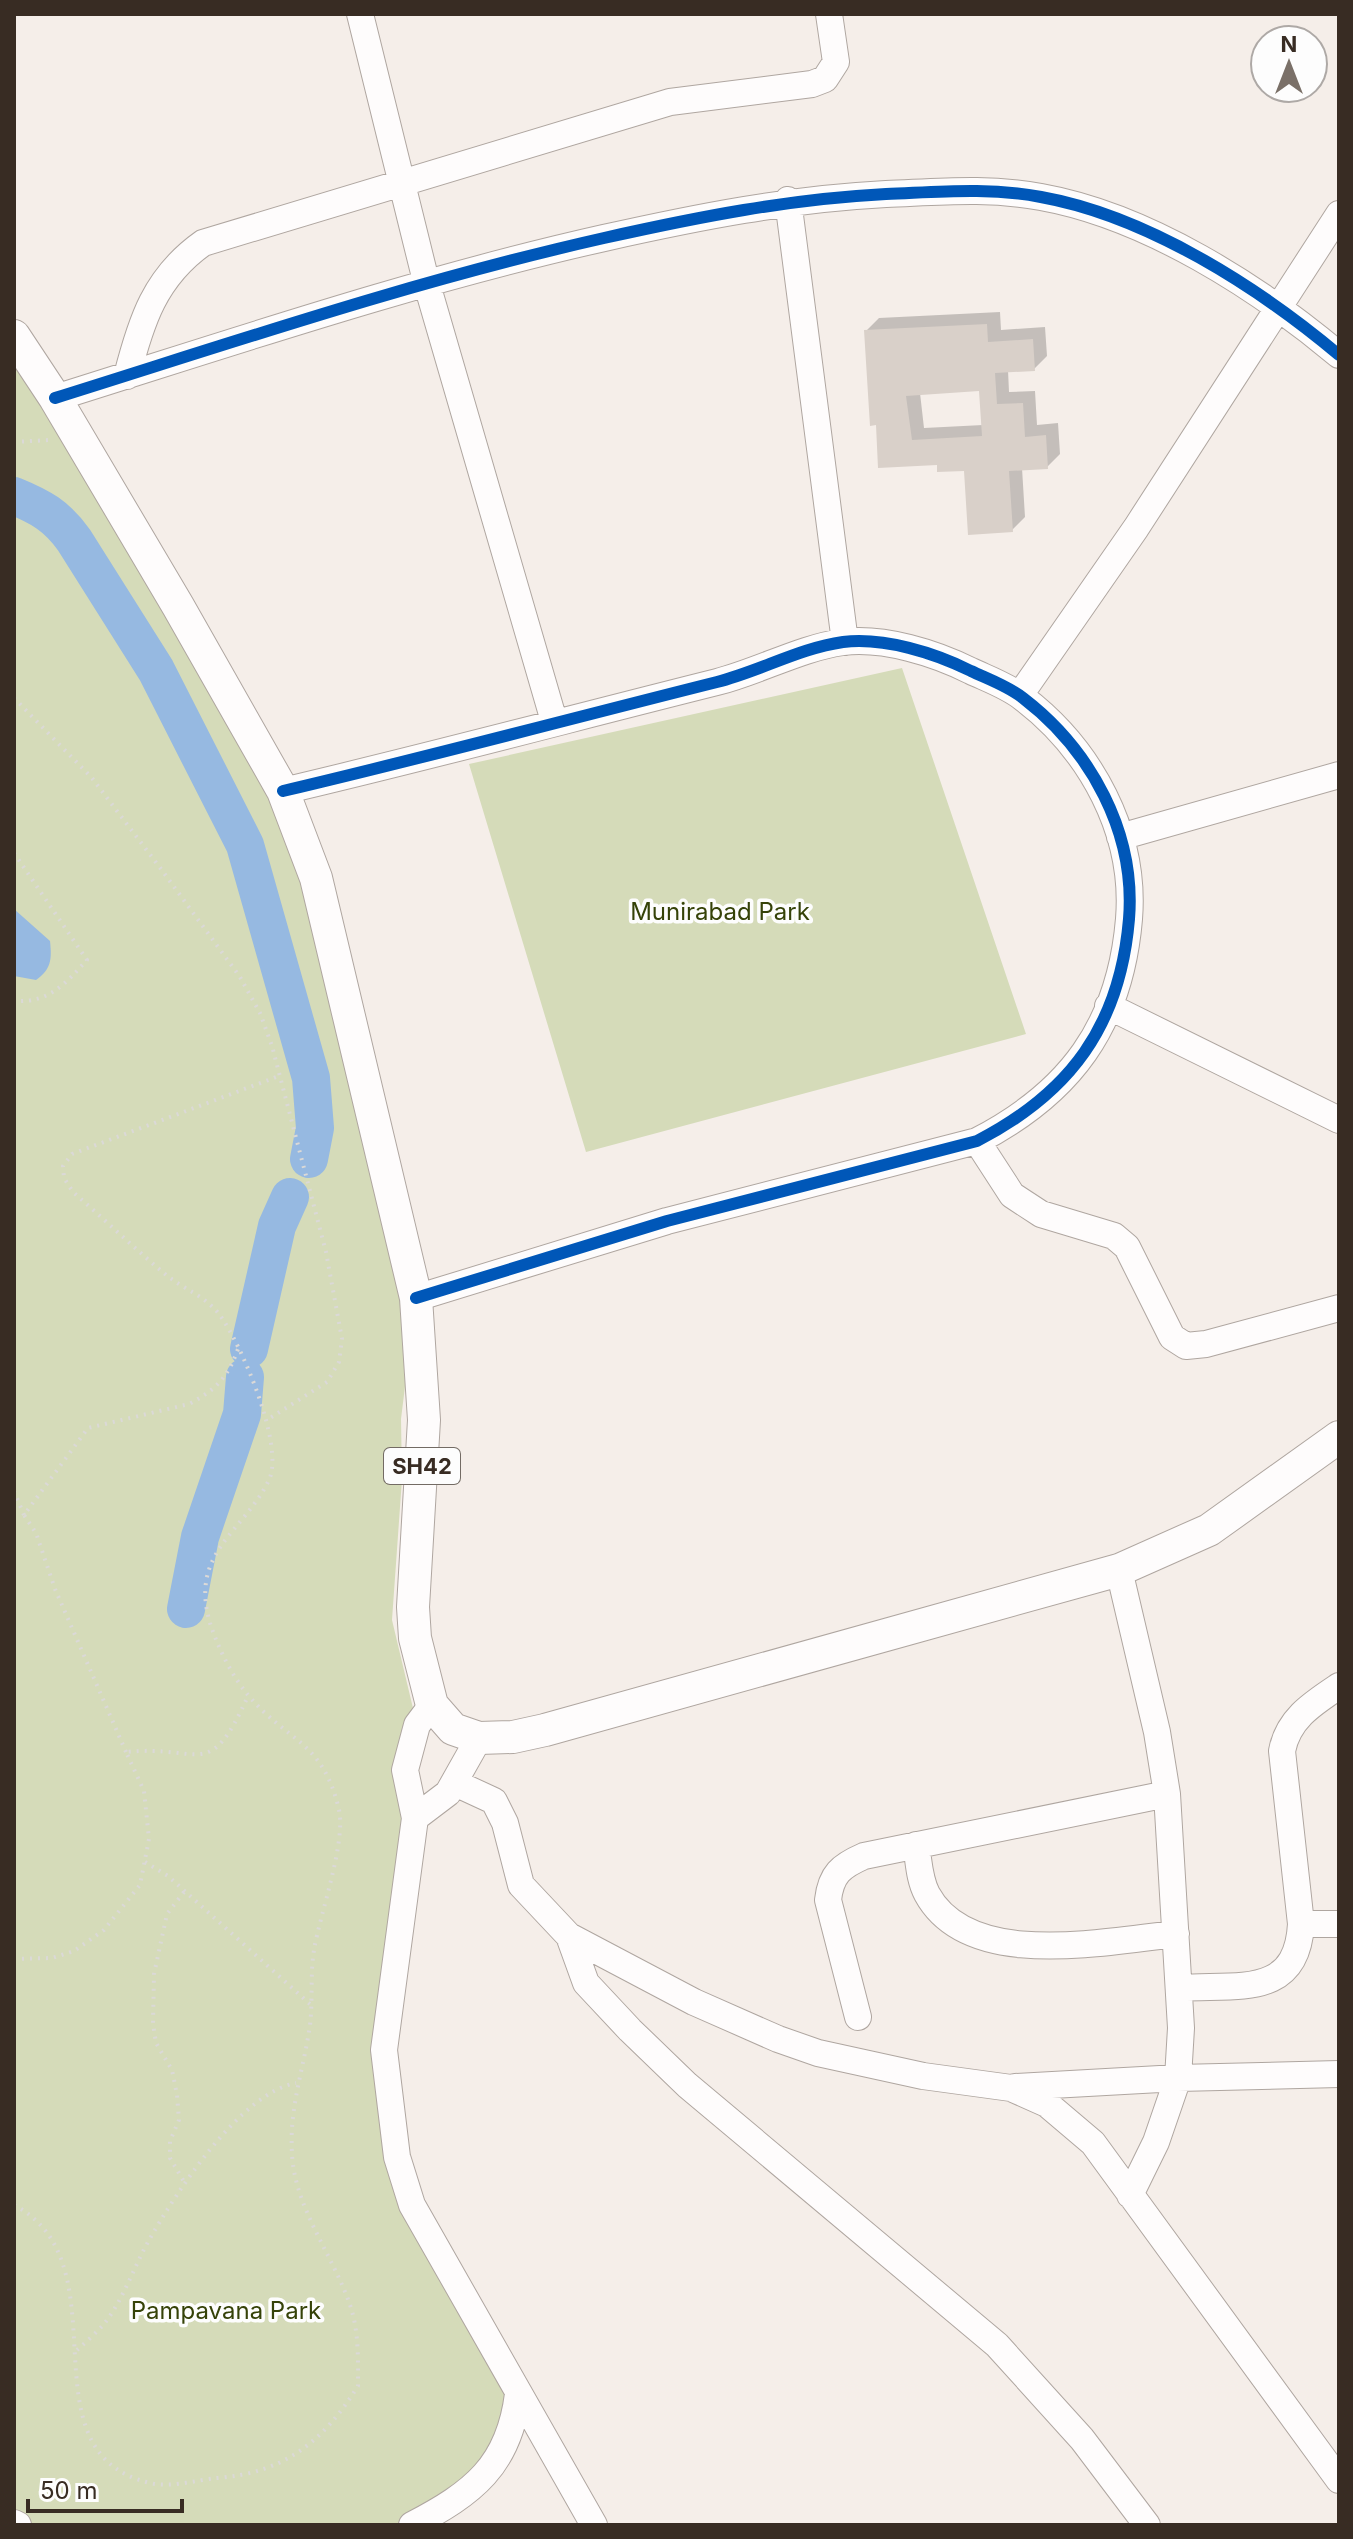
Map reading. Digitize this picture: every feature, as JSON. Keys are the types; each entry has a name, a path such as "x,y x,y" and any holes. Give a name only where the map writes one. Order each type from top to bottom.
{"main road":[{"name":"SH42","path":"14,336 79,438 283,791 316,878 416,1298 424,1420 413,1607 415,1638 432,1705"},
{"path":"432,1705 453,1729 479,1738 513,1737 1119,1570 1209,1530 1339,1437"}],"street":[{"path":"360,14 426,281 554,721"},
{"path":"127,376 152,298 168,273 203,243 670,102 812,84 833,71 836,62 829,14"},
{"path":"55,398 426,281 678,221 788,200 986,188 1046,197 1126,223 1240,281 1339,355"},
{"path":"788,200 845,642"},
{"path":"1020,695 1136,528 1339,214"},
{"path":"283,791 722,681 845,642 916,650 951,661 1020,695 1062,731 1084,757 1120,837 1130,874 1123,961 1108,1006 1072,1072 1053,1092 1018,1118 977,1141 667,1221 416,1298"},
{"path":"1120,837 1339,775"},
{"path":"1108,1006 1339,1120"},
{"path":"977,1141 1012,1195 1041,1214 1114,1236 1127,1247 1172,1337 1186,1346 1206,1344 1339,1308"},
{"path":"1119,1570 1157,1732 1167,1794 1180,1988 1178,2078 1156,2142 1130,2195"},
{"path":"1180,1988 1272,1981 1292,1964 1300,1944 1301,1924 1282,1751 1286,1730 1303,1712 1339,1686"},
{"path":"432,1705 417,1725 405,1770 415,1818 384,2050 397,2157 412,2205 594,2525"},
{"path":"415,1818 455,1783 479,1738"},
{"path":"455,1783 494,1801 505,1823 521,1885 569,1936 694,2002 818,2053 923,2076 1011,2088 1178,2078 1339,2074"},
{"path":"858,2017 828,1900 830,1881 842,1866 864,1856 1167,1794"},
{"path":"916,1845 927,1895 944,1916 965,1932 1015,1944 1048,1946 1176,1934"},
{"path":"1301,1924 1339,1924"},
{"path":"569,1936 586,1983 630,2030 687,2085 997,2345 1082,2439 1147,2525"},
{"path":"1011,2088 1047,2104 1077,2128 1130,2195 1339,2480"},
{"path":"412,2525 463,2496 500,2459 516,2414 518,2394"}],"path":[{"path":"14,442 79,438"},
{"path":"14,698 92,778 240,977 260,1013 326,1252 342,1339 339,1362 327,1382 267,1420"},
{"path":"14,853 87,960 57,992 41,1000 14,1001"},
{"path":"14,2205 44,2229 63,2262 77,2350 79,2400 90,2442 115,2471 151,2483 242,2476 270,2469 313,2442 347,2404 358,2386 356,2331 350,2306 308,2208 292,2157 297,2082 311,2005 313,1955 335,1861 340,1813 318,1755 249,1696 224,1657 209,1621 206,1587 211,1557 270,1477 272,1437 238,1349 220,1315 201,1295 167,1276 73,1192 64,1178 63,1166 72,1154 279,1076"},
{"path":"24,1515 88,1428 189,1404 223,1383 238,1349"},
{"path":"14,1491 36,1533 55,1589 144,1791 149,1839 140,1885 104,1930 74,1951 52,1958 14,1959"},
{"path":"126,1752 152,1750 186,1756 206,1754 220,1747 231,1734 249,1696"},
{"path":"145,1862 168,1876 311,2005"},
{"path":"184,1892 167,1914 154,1974 153,2024 156,2043 172,2070 177,2095 179,2120 170,2141 170,2158 186,2185"},
{"path":"77,2350 104,2324 149,2240 208,2150 245,2111 279,2086 297,2082"}],"green space":[{"name":"Pampavana Park","path":"14,336 283,791 416,1298 401,1419 402,1479 392,1620 417,1725 390,1999 397,2157 518,2394 508,2438 411,2525 22,2525 14,2520"},
{"name":"Munirabad Park","path":"902,668 1026,1034 586,1152 469,764"}],"water":[{"path":"14,909 50,941 49,964 36,980 14,976"}],"building":[{"path":"987,324 988,342 1033,339 1035,371 995,373 997,404 1023,403 1025,437 1046,435 1048,469 1009,471 1013,532 968,535 964,471 937,472 937,465 878,468 876,425 870,426 864,330","holes":["979,391 982,436 912,440 906,396"]}],"waterway":[{"path":"14,496 48,513 74,540 156,670 245,845 311,1078 315,1128 309,1159"},
{"path":"249,1349 277,1226 290,1197"},
{"path":"186,1609 200,1537 242,1414 245,1377"}],"cycle path":[{"path":"55,398 396,292 604,238 779,205 850,196 944,191 1002,192 1041,197 1081,206 1121,220 1161,237 1237,280 1339,355"},
{"path":"283,791 717,682 827,645 875,642 942,658 1023,698 1069,742 1088,768 1104,796 1125,856 1129,919 1115,992 1101,1024 1064,1078 1010,1122 977,1141 667,1221 416,1298"}]}
